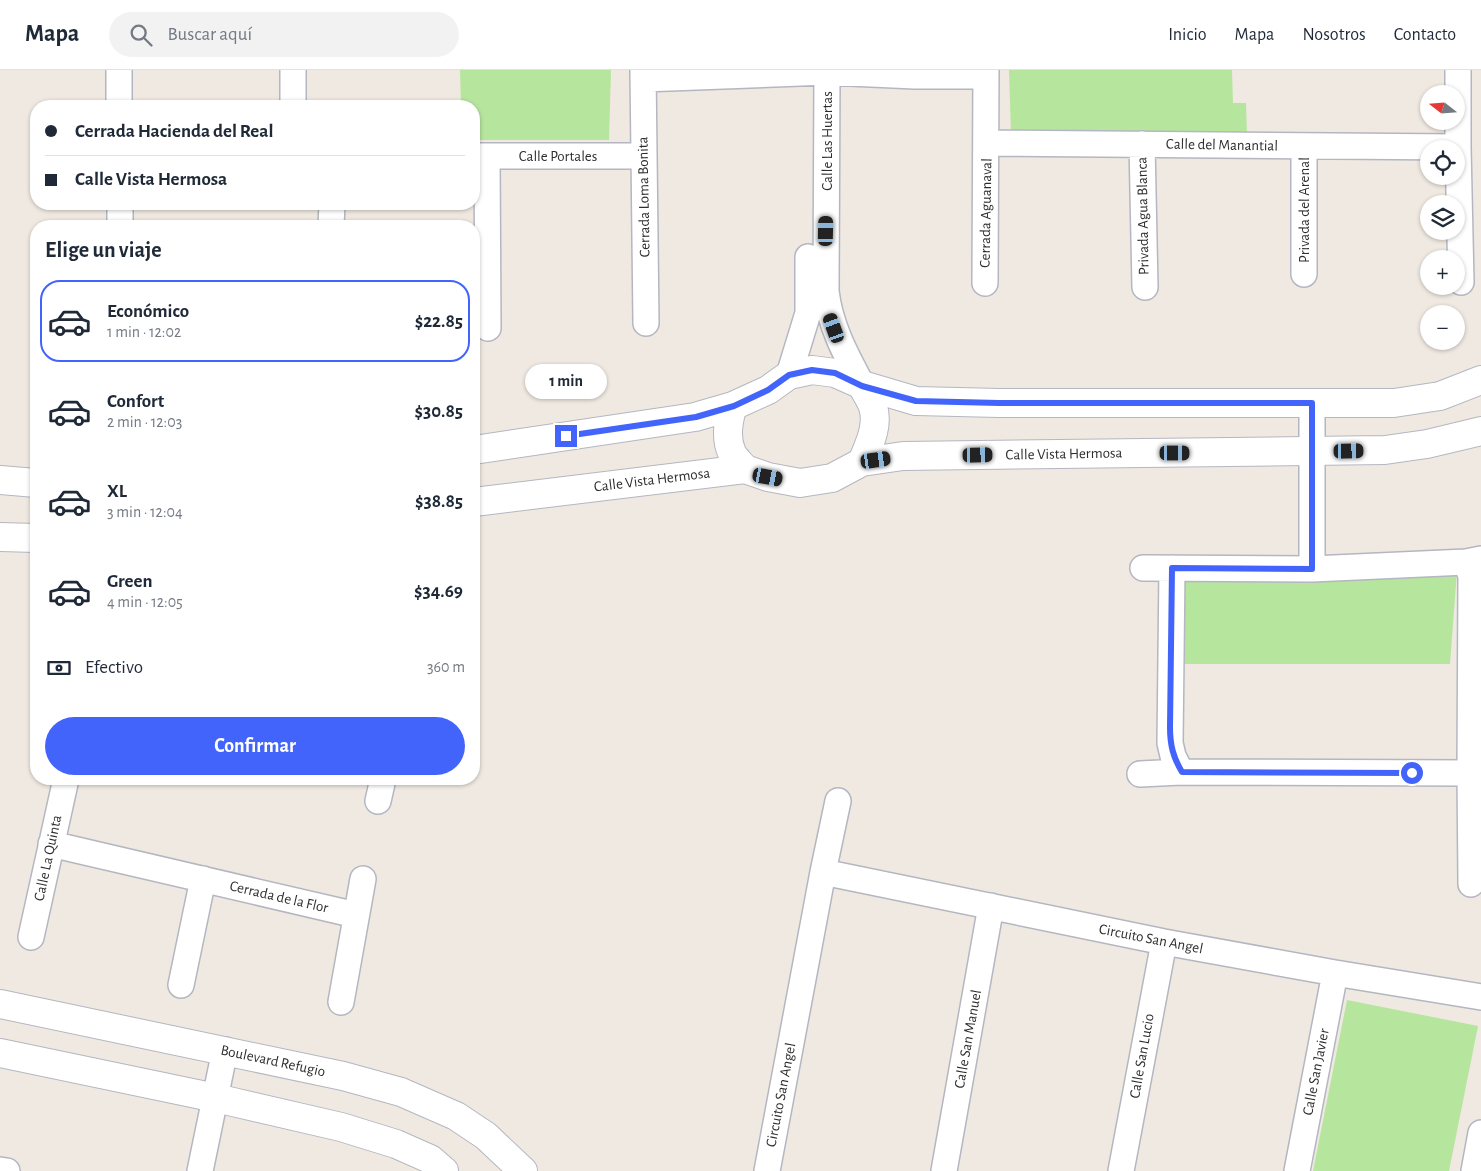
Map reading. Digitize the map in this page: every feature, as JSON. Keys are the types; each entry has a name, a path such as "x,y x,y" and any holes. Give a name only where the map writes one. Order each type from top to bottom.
{"street":[{"path":"119,70 119,100"},
{"path":"293,70 293,100"},
{"path":"1458,70 1458,140"},
{"path":"643,74 819,71 915,76 986,73"},
{"name":"Calle Las Huertas","path":"789,375 808,312 819,71"},
{"name":"Calle Las Huertas","path":"819,71 828,310 841,345 862,386"},
{"name":"Cerrada Aguanaval","path":"985,283 986,73"},
{"name":"Cerrada Loma Bonita","path":"643,74 646,323"},
{"name":"Calle del Manantial","path":"986,142 1420,147"},
{"name":"Privada Agua Blanca","path":"1142,144 1145,288"},
{"name":"Privada del Arenal","path":"1304,146 1304,274"},
{"path":"480,156 488,328"},
{"name":"Calle Portales","path":"480,156 643,156"},
{"path":"1459,185 1460,250"},
{"path":"480,449 696,417 734,406 768,390 789,375 812,370 835,373 862,386 916,401 999,403 1394,404 1440,396 1481,380"},
{"path":"862,386 873,407 874,423 872,438 862,462"},
{"path":"1312,403 1312,569"},
{"path":"734,406 729,420 728,435 732,453 745,469"},
{"name":"Calle Vista Hermosa","path":"480,501 745,469 768,477 800,483 832,478 862,462 903,456 1385,450 1427,444 1481,431"},
{"path":"0,480 30,482"},
{"path":"0,537 30,538"},
{"path":"1143,568 1312,569 1474,560 1471,576 1470,773 1472,884"},
{"path":"1172,568 1170,743 1173,756 1182,772"},
{"path":"1140,774 1182,772 1470,773"},
{"name":"Calle La Quinta","path":"31,937 65,785"},
{"name":"Circuito San Angel","path":"767,1171 838,801"},
{"name":"Cerrada de la Flor","path":"51,844 356,915"},
{"name":"Circuito San Angel","path":"823,872 1164,942 1481,997"},
{"path":"341,1002 363,879"},
{"path":"181,985 203,880"},
{"name":"Calle San Manuel","path":"944,1171 991,906"},
{"name":"Calle San Lucio","path":"1121,1171 1164,942"},
{"name":"Calle San Javier","path":"1297,1171 1335,973"},
{"name":"Boulevard Refugio","path":"0,1004 226,1050 343,1076 401,1092 456,1116 486,1136 523,1171"},
{"path":"200,1171 226,1050"},
{"path":"0,1053 341,1126 396,1144 430,1159 444,1171"},
{"path":"1474,1171 1481,1133"},
{"path":"0,1170 7,1171"}],"green space":[{"path":"460,70 611,70 609,140 480,140 480,100 461,100"},
{"path":"1009,70 1232,70 1233,103 1246,103 1247,136 1011,133"},
{"path":"1185,570 1457,571 1450,664 1185,664"},
{"path":"1347,1000 1478,1026 1449,1171 1313,1171"}],"route":[{"path":"566,436 696,417 734,406 768,390 789,375 812,370 835,373 862,386 916,401 999,403 1312,403 1312,569 1172,568 1170,743 1173,756 1182,772 1412,773"}]}
